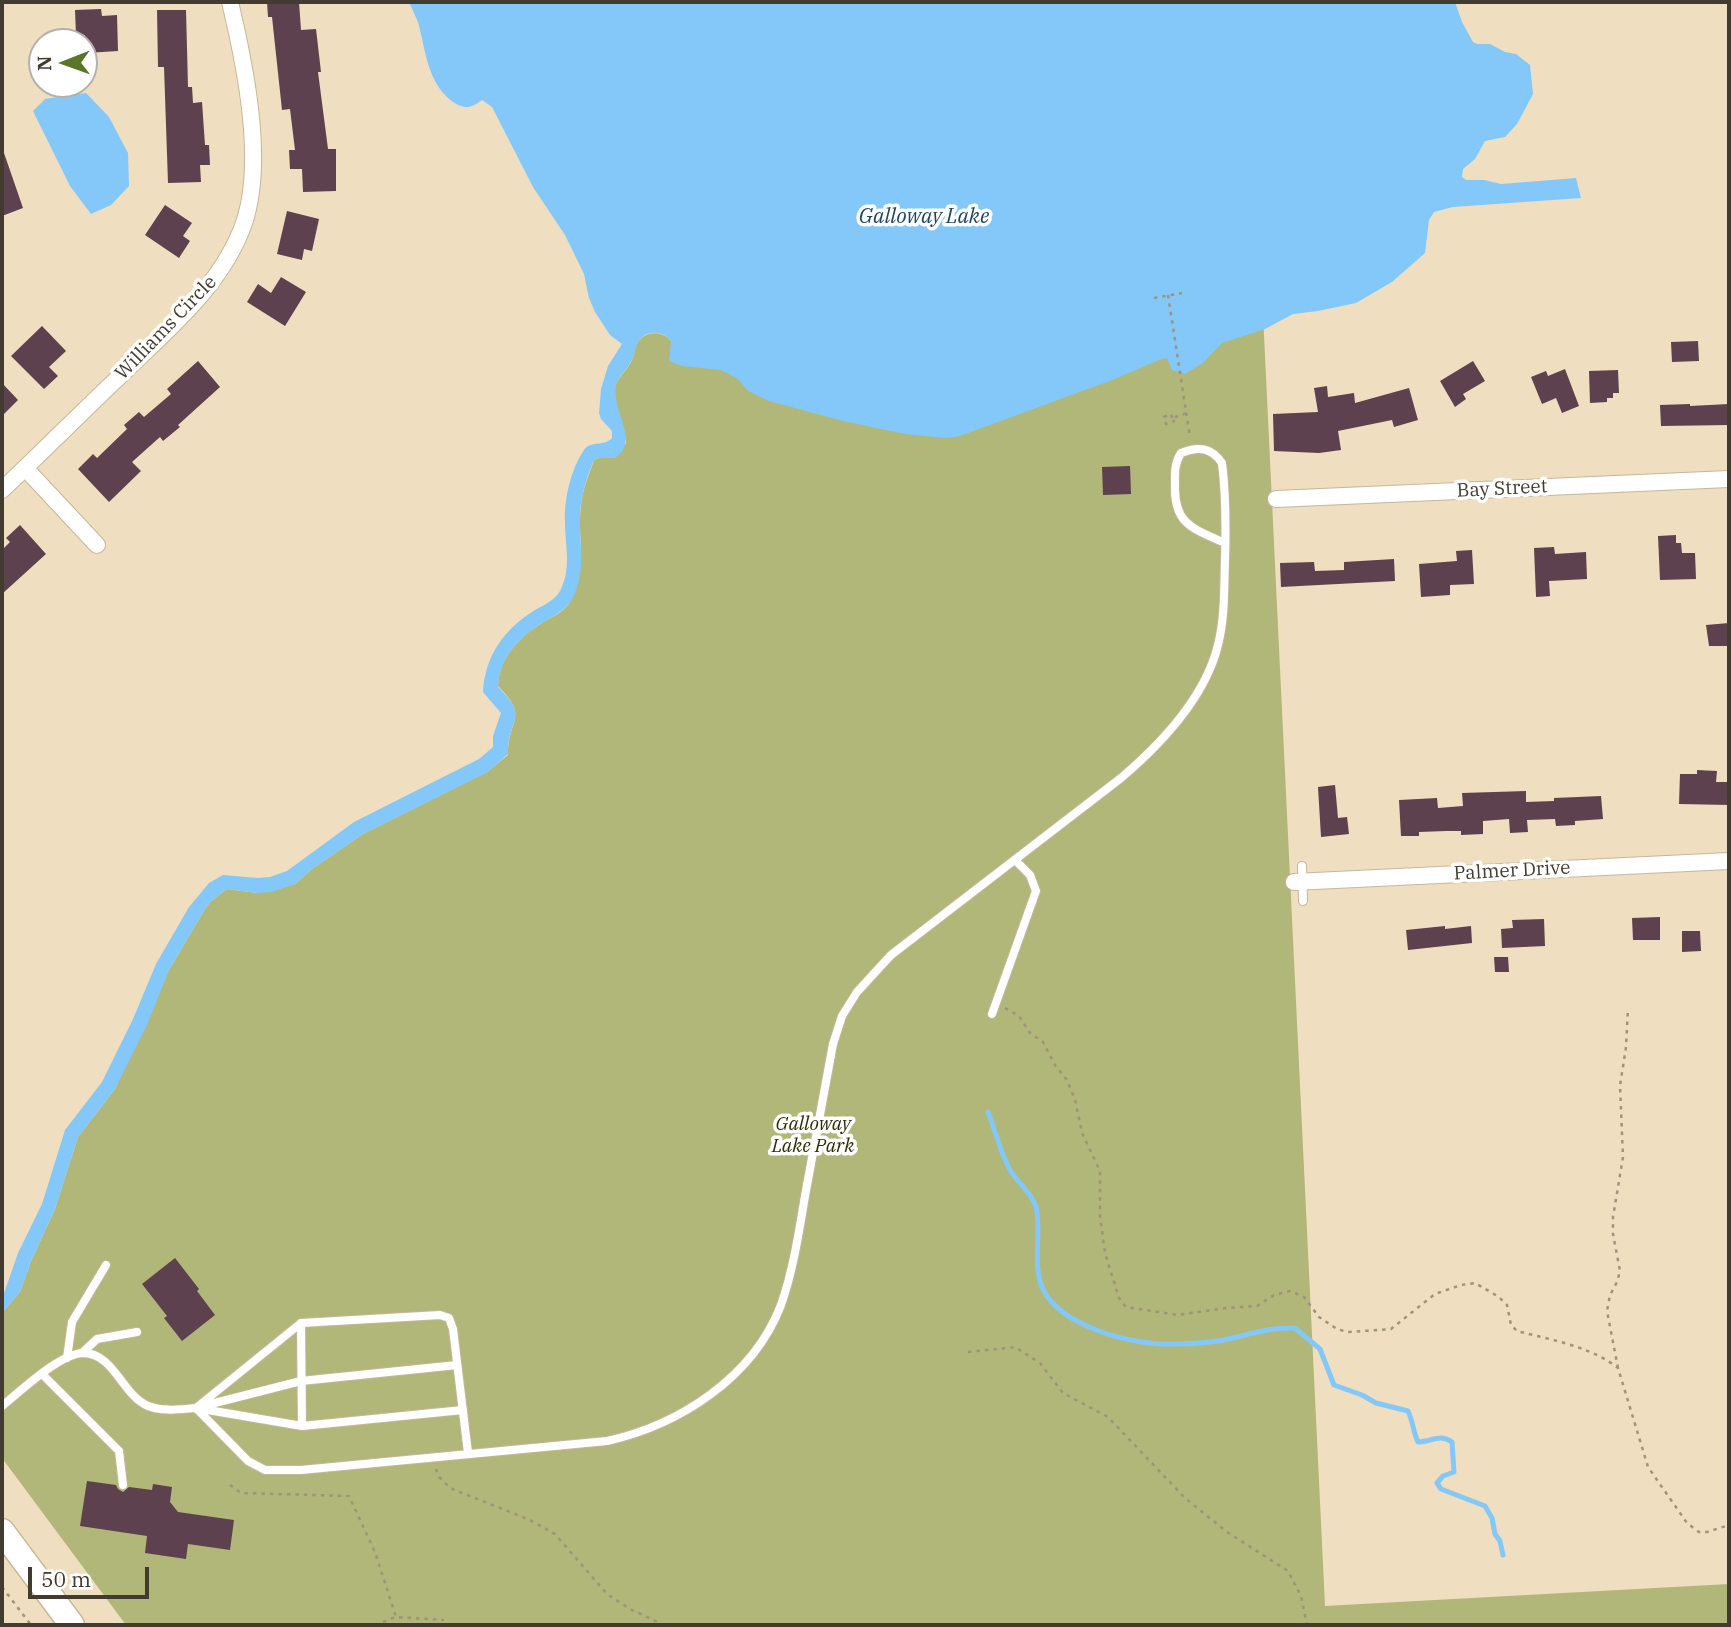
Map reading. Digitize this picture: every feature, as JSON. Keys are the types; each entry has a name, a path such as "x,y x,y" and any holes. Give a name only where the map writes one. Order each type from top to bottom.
{"main road":[{"path":"2,1531 67,1623"}],"street":[{"name":"Williams Circle","path":"2,490 186,311 217,277 244,224 250,199 252,129 239,40 230,2"},
{"path":"25,468 97,545"},
{"name":"Bay Street","path":"1276,499 1729,478"},
{"name":"Palmer Drive","path":"1300,877 1729,861"}],"lane":[{"path":"196,1408 248,1461 265,1470 301,1471 468,1453 576,1446 635,1435 688,1410 710,1396 748,1359 780,1306 797,1240 833,1044 842,1016 867,979 891,955 1146,757 1174,726 1198,691 1218,648 1224,618 1225,543 1222,463 1215,453 1191,449 1181,453 1175,462 1174,499 1179,516 1191,527 1225,543"},
{"path":"992,1014 1036,891 1030,875 1014,860"},
{"path":"1300,877 1303,901"},
{"path":"66,1359 72,1322 106,1265"},
{"path":"196,1408 301,1323 440,1315 449,1318 468,1453"},
{"path":"301,1323 302,1426"},
{"path":"2,1405 42,1374 66,1359 82,1353 97,1339 137,1332"},
{"path":"82,1353 101,1357 130,1392 147,1405 166,1410 196,1408 301,1381 457,1365"},
{"path":"42,1374 119,1451 123,1485"},
{"path":"196,1408 302,1426 463,1410"}],"path":[{"path":"1154,298 1182,292"},
{"path":"1168,295 1191,449"},
{"path":"1172,418 1187,413"},
{"path":"996,1003 1019,1016 1030,1033 1043,1042 1055,1065 1067,1080 1075,1100 1082,1133 1100,1171 1100,1216 1105,1253 1119,1298 1126,1307 1178,1315 1257,1306 1275,1295 1290,1291 1304,1297 1319,1317 1337,1329 1347,1332 1379,1330 1391,1329 1435,1294 1475,1283 1507,1305 1511,1325 1517,1331 1589,1351 1618,1368"},
{"path":"1628,1008 1620,1086 1623,1157 1613,1217 1613,1234 1620,1271 1610,1294 1607,1311 1618,1368 1648,1467 1687,1523 1699,1532 1729,1525"},
{"path":"968,1352 1015,1347 1040,1363 1063,1393 1108,1417 1185,1498 1227,1532 1288,1571 1301,1596 1307,1625"},
{"path":"431,1457 439,1477 450,1488 530,1520 555,1534 607,1594 630,1609 664,1625"},
{"path":"230,1485 241,1493 349,1496 375,1552 396,1617"},
{"path":"2,1587 31,1625"},
{"path":"375,1625 396,1617 444,1620"}],"green space":[{"name":"Galloway Lake Park","path":"1248,2 1325,1606 1729,1584 1729,1625 126,1625 2,1458 2,1313 20,1292 55,1209 78,1137 115,1089 169,970 210,902 227,889 257,893 295,884 363,834 487,772 508,755 515,712 508,697 498,686 502,666 518,642 570,602 580,567 580,518 584,488 594,460 615,458 626,443 615,389 643,337 657,333 671,341"}],"water":[{"name":"Galloway Lake","path":"409,2 1455,2 1473,42 1490,44 1516,54 1530,65 1533,94 1517,124 1505,137 1485,141 1475,159 1463,169 1462,177 1466,180 1501,184 1576,178 1581,198 1453,207 1434,212 1429,220 1425,253 1392,282 1356,303 1293,314 1265,329 1222,343 1203,363 1185,374 1172,370 1167,358 1159,360 1115,379 960,436 947,438 905,434 769,401 748,391 738,379 721,370 682,366 669,361 671,341 662,334 651,333 642,337 616,386 617,405 625,434 622,451 615,458 594,460 584,490 580,514 580,572 576,591 565,608 518,642 506,658 499,676 498,687 508,697 515,712 508,754 488,772 363,834 295,884 272,892 227,889 210,902 169,970 147,1025 115,1089 78,1137 55,1209 20,1292 2,1313 2,1299 18,1253 42,1204 65,1130 102,1082 156,964 189,907 209,883 223,875 258,878 287,871 354,822 479,759 493,747 493,736 501,713 483,692 492,655 514,626 552,600 560,591 567,565 565,513 572,475 587,447 612,438 612,431 599,413 601,389 608,366 622,344 610,335 595,312 584,274 565,235 533,187 492,107 482,100 471,106 461,106 453,102 438,86"},
{"path":"91,98 109,117 128,153 129,186 111,205 91,214 70,186 33,111 45,99"}],"building":[{"path":"267,2 299,2 301,30 316,29 321,72 318,72 328,149 336,149 336,191 303,192 302,169 290,169 289,150 295,150 290,109 282,110 272,17 268,17"},
{"path":"101,9 102,16 117,15 118,51 98,52 98,28 76,28 75,10"},
{"path":"157,10 186,10 188,87 192,87 193,103 202,102 205,145 209,145 210,165 200,165 201,182 168,183 164,67 158,67"},
{"path":"2,153 23,208 2,216"},
{"path":"165,205 192,223 183,236 190,241 179,258 145,235"},
{"path":"287,211 319,219 312,251 304,249 302,260 277,254"},
{"path":"281,277 306,292 285,326 247,302 258,284 271,293"},
{"path":"42,326 66,351 49,367 58,376 44,389 11,356"},
{"path":"1698,341 1699,361 1672,362 1671,342"},
{"path":"198,361 220,387 178,425 180,427 163,441 160,437 132,462 141,471 109,502 78,469 93,454 97,458 127,429 124,425 139,412 144,417 171,394 167,389"},
{"path":"1473,361 1485,381 1463,394 1466,399 1455,407 1440,381"},
{"path":"1565,369 1579,406 1562,413 1556,398 1542,404 1531,377 1546,371 1548,376"},
{"path":"1618,370 1619,393 1613,393 1613,398 1607,398 1607,402 1590,403 1589,371"},
{"path":"2,383 18,400 2,416"},
{"path":"1327,386 1328,397 1354,393 1355,403 1409,388 1418,420 1394,427 1392,420 1338,431 1341,450 1319,453 1274,451 1273,414 1318,412 1314,388"},
{"path":"1729,404 1729,425 1661,426 1660,405"},
{"path":"1130,466 1131,494 1103,495 1102,467"},
{"path":"20,525 46,554 2,594 2,550 10,542 6,538"},
{"path":"1676,535 1676,543 1681,543 1682,553 1695,553 1696,579 1660,580 1658,536"},
{"path":"1554,547 1555,554 1586,552 1587,579 1549,581 1550,596 1536,597 1534,548"},
{"path":"1472,550 1474,584 1450,585 1450,595 1421,597 1419,564 1457,561 1456,551"},
{"path":"1394,559 1395,581 1281,587 1280,563 1314,562 1315,571 1344,570 1344,562"},
{"path":"1729,623 1729,646 1709,646 1706,625"},
{"path":"1697,770 1717,771 1716,782 1729,782 1729,805 1679,804 1680,774 1697,774"},
{"path":"1335,785 1338,818 1347,817 1349,834 1321,837 1318,787"},
{"path":"1526,791 1526,802 1601,796 1603,819 1575,821 1575,825 1556,826 1555,819 1527,820 1528,832 1510,833 1509,819 1483,821 1483,834 1461,835 1461,831 1446,831 1401,836 1399,800 1437,798 1438,808 1463,806 1462,793"},
{"path":"1660,917 1660,940 1633,940 1632,918"},
{"path":"1544,919 1545,946 1502,948 1501,929 1513,928 1512,920"},
{"path":"1445,926 1445,929 1471,926 1472,943 1408,950 1406,930"},
{"path":"1682,931 1700,931 1701,951 1682,952"},
{"path":"1494,957 1508,957 1509,972 1495,972"},
{"path":"175,1258 215,1315 182,1341 142,1284"},
{"path":"87,1481 116,1485 123,1492 129,1487 152,1490 153,1484 172,1487 170,1502 178,1512 234,1520 230,1550 188,1544 186,1559 145,1553 147,1536 80,1526"}],"waterway":[{"path":"988,1112 1009,1168 1031,1196 1036,1207 1038,1268 1042,1287 1051,1301 1064,1313 1100,1331 1157,1344 1205,1342 1273,1329 1295,1328 1320,1349 1334,1385 1376,1403 1408,1411 1418,1442 1439,1438 1452,1442 1454,1472 1443,1476 1437,1483 1441,1489 1485,1506 1492,1518 1503,1555"}]}
